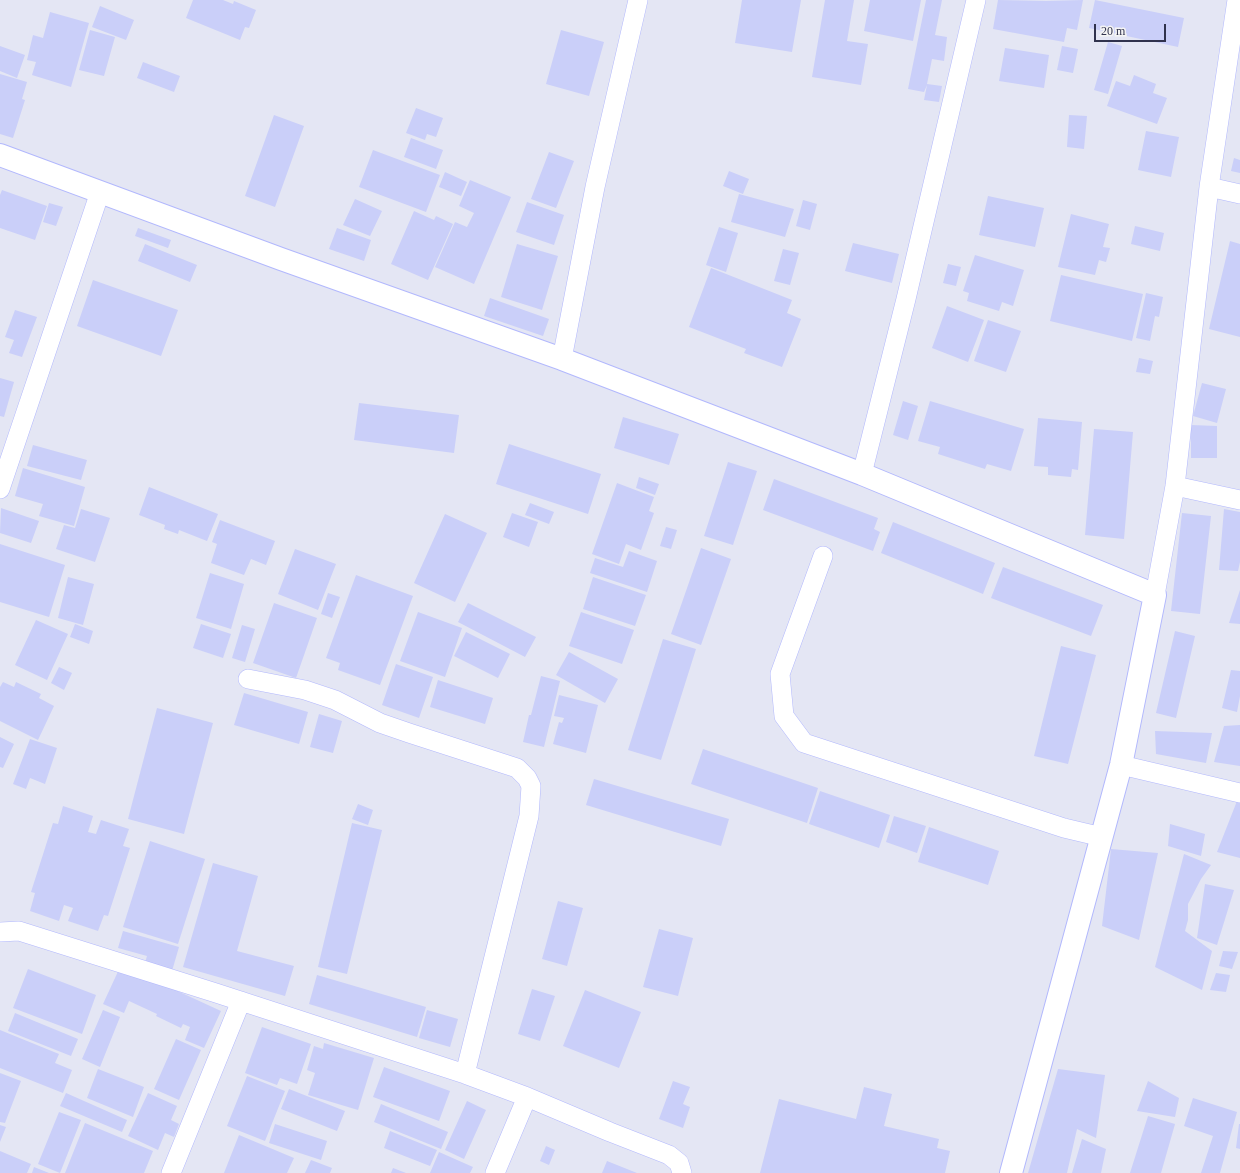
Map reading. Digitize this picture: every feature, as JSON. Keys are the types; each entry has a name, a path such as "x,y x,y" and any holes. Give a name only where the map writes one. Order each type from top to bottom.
{"street":[{"path":"562,359 595,187 638,0"},
{"path":"862,474 906,298 976,0"},
{"path":"1011,1173 1122,765 1155,595 1175,486 1209,186 1237,0"},
{"path":"0,155 281,259 562,359 862,474 1155,595"},
{"path":"1209,186 1240,194"},
{"path":"0,489 100,192"},
{"path":"1175,486 1240,500"},
{"path":"823,556 780,674 784,716 804,743 1064,828 1102,837"},
{"path":"248,680 305,690 335,700 380,723 517,768 527,778 531,786 529,816 465,1074"},
{"path":"1122,765 1240,793"},
{"path":"0,932 19,931 465,1074 527,1097 669,1155 679,1163 682,1173"},
{"path":"171,1173 241,1001"},
{"path":"495,1173 527,1097"}],"building":[{"path":"193,0 223,0 233,4 234,1 256,10 249,28 245,27 240,40 186,18"},
{"path":"742,0 801,0 792,52 735,43"},
{"path":"825,0 854,0 847,41 868,44 861,85 812,77"},
{"path":"870,0 921,0 913,41 864,31"},
{"path":"926,0 942,0 935,35 947,37 944,61 932,59 927,84 942,86 939,102 924,100 927,85 924,92 908,89"},
{"path":"998,0 1083,0 1077,30 1067,28 1064,42 993,29"},
{"path":"1095,0 1184,18 1178,47 1089,28"},
{"path":"100,6 134,20 126,40 92,27"},
{"path":"50,12 89,23 71,87 32,75 36,62 27,60 33,35 43,38"},
{"path":"90,30 115,37 104,76 79,70"},
{"path":"561,30 604,42 589,96 546,84"},
{"path":"1108,42 1122,46 1108,94 1094,90"},
{"path":"0,46 25,55 17,78 0,71"},
{"path":"1062,46 1078,49 1073,73 1057,70"},
{"path":"1005,48 1049,55 1044,88 999,81"},
{"path":"143,62 180,76 174,92 137,78"},
{"path":"0,74 27,82 22,99 25,100 13,138 0,134"},
{"path":"1134,75 1156,84 1153,93 1167,98 1157,124 1107,106 1116,81 1130,86"},
{"path":"416,108 443,118 436,137 427,134 425,140 406,133"},
{"path":"274,115 304,126 275,207 245,196"},
{"path":"1069,115 1087,116 1084,149 1067,147"},
{"path":"1146,131 1179,137 1171,177 1138,170"},
{"path":"411,138 443,150 436,169 404,157"},
{"path":"373,150 440,175 426,212 359,187"},
{"path":"549,152 574,161 556,208 531,199"},
{"path":"1234,158 1240,160 1240,173 1231,171"},
{"path":"729,171 749,179 743,194 723,186"},
{"path":"445,172 467,182 461,196 439,187"},
{"path":"470,180 511,197 474,284 435,267 455,222 467,227 474,213 459,206"},
{"path":"2,190 47,206 35,240 0,228 0,195"},
{"path":"739,194 794,209 785,237 731,222"},
{"path":"988,196 1044,208 1035,247 979,235"},
{"path":"355,199 382,211 370,236 343,225"},
{"path":"803,200 817,204 810,230 796,226"},
{"path":"527,202 564,215 554,245 516,232"},
{"path":"49,203 63,207 56,226 43,222"},
{"path":"414,211 434,220 436,216 453,224 428,280 391,264"},
{"path":"1071,214 1109,224 1103,247 1110,248 1106,262 1099,260 1095,275 1058,267"},
{"path":"1135,226 1164,233 1160,251 1131,244"},
{"path":"719,227 738,233 726,272 706,265"},
{"path":"138,228 171,240 168,248 135,236"},
{"path":"337,228 371,240 364,261 329,249"},
{"path":"1230,241 1240,244 1240,337 1209,329"},
{"path":"853,243 899,254 892,283 845,271"},
{"path":"145,244 197,265 190,282 138,261"},
{"path":"517,244 558,256 542,310 501,297"},
{"path":"783,249 799,253 790,285 774,281"},
{"path":"975,255 1024,270 1013,306 1002,302 999,311 967,301 969,293 963,291"},
{"path":"948,264 961,267 956,286 943,283"},
{"path":"711,268 792,300 787,313 801,319 782,367 744,353 746,349 689,327"},
{"path":"1061,275 1143,294 1132,341 1050,321"},
{"path":"93,280 178,310 161,356 77,326"},
{"path":"1146,293 1163,297 1159,317 1155,316 1150,341 1136,338"},
{"path":"490,298 549,319 543,336 484,316"},
{"path":"947,306 984,320 968,362 932,348"},
{"path":"15,310 37,317 22,357 9,353 14,340 5,337"},
{"path":"988,320 1021,331 1006,372 974,361"},
{"path":"1139,358 1153,361 1150,374 1136,372"},
{"path":"0,378 14,382 4,417 0,416"},
{"path":"1202,383 1226,389 1217,423 1193,416"},
{"path":"903,401 918,406 908,440 893,435"},
{"path":"930,401 1024,429 1011,471 987,464 985,469 938,454 940,447 918,441"},
{"path":"359,403 459,415 454,453 354,440"},
{"path":"623,417 679,434 669,465 614,448"},
{"path":"1038,418 1082,422 1078,470 1072,469 1071,477 1048,475 1048,467 1034,466"},
{"path":"1191,425 1217,426 1217,458 1191,458"},
{"path":"1094,429 1133,432 1124,539 1085,535"},
{"path":"509,444 601,474 588,514 496,484"},
{"path":"33,445 87,460 81,480 27,466"},
{"path":"728,462 757,471 733,545 704,536"},
{"path":"23,468 85,487 74,526 39,516 43,504 15,496"},
{"path":"639,477 659,484 655,495 636,488"},
{"path":"774,479 878,518 874,529 880,532 873,551 763,510"},
{"path":"617,483 654,497 649,511 654,513 641,550 626,544 619,564 592,554"},
{"path":"149,487 218,514 207,541 179,530 178,534 164,529 165,525 139,515"},
{"path":"530,503 554,512 549,524 525,515"},
{"path":"1,508 39,521 31,543 0,533"},
{"path":"81,509 110,518 95,562 56,549 64,525 75,528"},
{"path":"1224,509 1240,512 1240,562 1238,571 1219,570"},
{"path":"512,513 538,522 529,547 503,537"},
{"path":"1182,513 1211,516 1200,614 1171,611"},
{"path":"445,514 487,533 455,602 414,583"},
{"path":"220,520 275,541 266,565 251,559 244,575 211,563 217,544 212,542"},
{"path":"893,522 995,563 983,594 881,553"},
{"path":"666,527 677,530 671,549 660,546"},
{"path":"0,544 65,565 49,617 0,602"},
{"path":"701,548 731,559 701,645 671,634"},
{"path":"295,549 336,564 318,610 278,594"},
{"path":"629,551 657,561 647,592 590,573 595,558 623,567"},
{"path":"1003,567 1103,605 1091,636 991,598"},
{"path":"210,573 244,584 231,629 196,618"},
{"path":"356,575 413,596 380,685 338,670 340,663 326,658"},
{"path":"68,577 94,584 83,625 58,618"},
{"path":"593,577 646,595 635,626 583,609"},
{"path":"1240,590 1240,624 1229,623"},
{"path":"328,593 340,597 332,618 321,614"},
{"path":"274,603 317,618 296,678 253,663"},
{"path":"468,603 536,637 525,657 458,622"},
{"path":"418,612 462,628 445,677 400,661"},
{"path":"581,612 634,630 622,664 569,646"},
{"path":"36,620 68,634 47,680 15,665"},
{"path":"75,624 93,631 89,644 70,637"},
{"path":"201,624 231,634 223,658 193,648"},
{"path":"242,625 255,629 245,662 232,658"},
{"path":"1175,631 1195,636 1176,718 1156,713"},
{"path":"466,632 510,654 498,678 454,656"},
{"path":"663,639 696,649 661,760 628,750"},
{"path":"1061,646 1096,655 1068,764 1034,756"},
{"path":"569,652 618,679 605,703 556,675"},
{"path":"396,664 433,677 419,718 382,705"},
{"path":"59,667 72,673 64,690 51,683"},
{"path":"1231,670 1240,671 1240,696 1237,712 1222,708"},
{"path":"541,676 560,681 544,747 523,742 529,715 531,715"},
{"path":"438,680 493,698 485,724 430,707"},
{"path":"3,682 14,687 16,682 41,694 39,698 54,706 38,740 0,721 0,687"},
{"path":"244,693 308,712 299,744 234,725"},
{"path":"559,695 598,705 586,753 553,744 559,722 562,723 564,718 554,716"},
{"path":"157,708 213,723 184,834 128,819"},
{"path":"319,714 342,721 333,753 310,747"},
{"path":"1240,725 1240,766 1214,762 1224,726"},
{"path":"1155,731 1212,733 1206,763 1156,754"},
{"path":"0,737 14,744 3,768 0,767"},
{"path":"30,739 57,748 45,784 30,778 26,789 13,784"},
{"path":"703,749 818,788 807,823 691,784"},
{"path":"594,779 729,819 721,846 586,805"},
{"path":"820,791 890,815 879,848 809,824"},
{"path":"1237,801 1240,802 1240,858 1217,852"},
{"path":"358,804 373,810 368,825 352,819"},
{"path":"63,806 93,816 88,832 96,834 101,820 129,829 123,846 130,848 108,916 104,915 98,931 68,921 73,908 64,905 59,921 30,911 35,893 31,892 53,823 58,824"},
{"path":"894,816 926,826 917,853 886,842"},
{"path":"352,823 382,830 347,974 318,967"},
{"path":"1170,824 1205,834 1201,856 1168,846"},
{"path":"929,827 999,851 988,885 918,862"},
{"path":"150,841 205,859 178,944 123,927"},
{"path":"1111,849 1158,853 1139,940 1102,926"},
{"path":"1184,854 1211,865 1201,879 1188,904 1188,920 1185,931 1212,951 1202,990 1155,967"},
{"path":"213,863 258,876 237,951 294,966 285,996 183,967"},
{"path":"1205,884 1234,890 1217,945 1197,938"},
{"path":"558,901 583,908 567,966 542,959"},
{"path":"659,929 693,938 678,996 643,987"},
{"path":"123,931 179,947 172,971 145,963 147,956 118,948"},
{"path":"1223,951 1238,952 1232,969 1219,966"},
{"path":"121,965 221,1011 204,1048 185,1040 190,1027 183,1024 181,1028 156,1016 157,1014 129,1001 124,1013 103,1004"},
{"path":"28,969 96,995 82,1034 13,1008"},
{"path":"1216,973 1230,975 1226,992 1210,990"},
{"path":"317,975 426,1007 417,1037 309,1004"},
{"path":"532,989 555,996 540,1041 518,1034"},
{"path":"585,990 641,1012 619,1068 563,1046"},
{"path":"103,1010 120,1017 100,1067 82,1059"},
{"path":"427,1010 458,1019 450,1047 419,1038"},
{"path":"15,1013 78,1039 71,1056 8,1031"},
{"path":"262,1027 311,1044 297,1084 280,1078 277,1085 245,1073"},
{"path":"0,1030 59,1054 55,1063 72,1070 63,1093 0,1068"},
{"path":"176,1039 201,1050 179,1100 154,1089"},
{"path":"324,1043 374,1058 358,1110 308,1095 315,1073 307,1070 314,1046 323,1049"},
{"path":"384,1067 450,1091 439,1121 373,1097"},
{"path":"98,1069 144,1087 133,1117 87,1098"},
{"path":"1058,1069 1105,1075 1096,1138 1077,1129 1067,1173 1028,1173"},
{"path":"0,1073 21,1081 5,1123 0,1122"},
{"path":"247,1076 285,1091 265,1141 227,1126"},
{"path":"673,1081 690,1087 683,1104 690,1107 683,1128 659,1119"},
{"path":"1148,1081 1179,1098 1175,1117 1137,1111"},
{"path":"864,1087 892,1094 884,1126 939,1139 937,1148 950,1151 945,1173 760,1173 779,1099 856,1119"},
{"path":"289,1089 345,1111 337,1131 281,1109"},
{"path":"66,1093 127,1120 122,1132 60,1106"},
{"path":"148,1093 177,1106 171,1120 179,1124 174,1137 165,1133 158,1150 128,1136"},
{"path":"1193,1098 1237,1112 1220,1173 1201,1173 1213,1136 1184,1126"},
{"path":"467,1101 486,1110 464,1159 445,1150"},
{"path":"381,1104 448,1132 441,1149 374,1122"},
{"path":"59,1112 81,1120 60,1173 38,1164"},
{"path":"1148,1116 1175,1124 1161,1173 1130,1173"},
{"path":"85,1123 153,1151 144,1173 65,1173"},
{"path":"275,1124 327,1141 321,1160 269,1143"},
{"path":"1240,1124 1240,1149 1236,1148"},
{"path":"0,1125 6,1127 0,1142"},
{"path":"390,1131 437,1150 430,1166 384,1148"},
{"path":"239,1135 294,1158 287,1173 224,1173"},
{"path":"1082,1139 1106,1149 1101,1173 1072,1173"},
{"path":"546,1146 555,1150 549,1165 540,1161"},
{"path":"0,1151 31,1164 27,1173 0,1173"},
{"path":"439,1152 473,1167 470,1173 430,1173"},
{"path":"311,1160 332,1168 330,1173 305,1173"},
{"path":"607,1161 637,1173 602,1173"},
{"path":"34,1167 49,1173 32,1173"},
{"path":"393,1168 406,1173 391,1173"}]}
